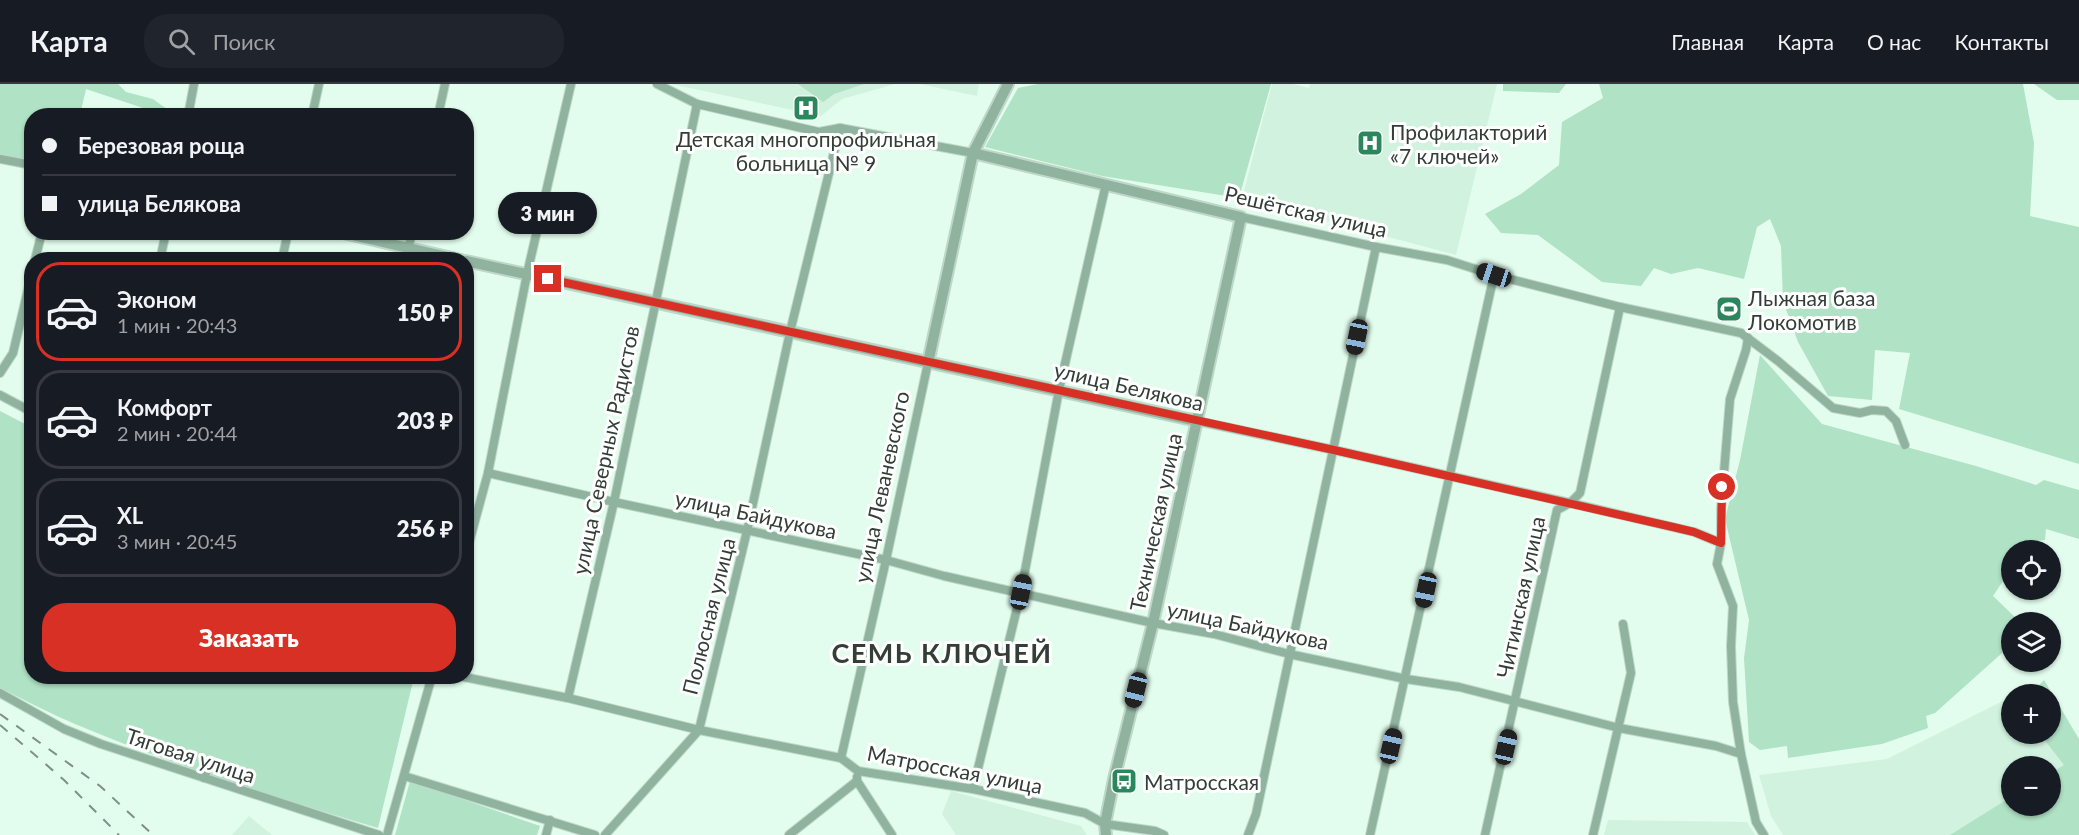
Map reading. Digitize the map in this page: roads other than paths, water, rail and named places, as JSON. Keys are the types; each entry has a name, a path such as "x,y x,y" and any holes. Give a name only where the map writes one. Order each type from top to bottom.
{"street":[{"path":"190,108 194,84"},
{"path":"314,108 319,84"},
{"path":"440,108 445,84"},
{"path":"474,525 488,473 526,274 571,84"},
{"name":"Решётская улица","path":"657,84 697,104 819,132 840,128 973,153 1241,217 1447,260 1494,275 1620,307 1741,333 1833,408 1860,413 1872,410 1886,411 1896,421 1905,445"},
{"name":"улица Леваневского","path":"841,758 973,153 1008,84"},
{"name":"улица Северных Радистов","path":"568,698 614,502 697,104"},
{"name":"Полюсная улица","path":"606,835 699,730 747,531 790,332 840,128"},
{"path":"0,159 24,164"},
{"path":"973,789 1021,592 1059,390 1106,184"},
{"name":"Техническая улица","path":"1105,830 1153,623 1241,217"},
{"path":"374,240 426,252"},
{"path":"407,252 410,240"},
{"path":"1248,835 1256,814 1376,247"},
{"name":"улица Белякова","path":"474,263 1570,503 1694,532 1721,543"},
{"path":"1371,835 1494,275"},
{"path":"0,373 13,353 24,307"},
{"name":"Читинская улица","path":"1485,835 1557,510 1570,503 1580,493 1620,307"},
{"path":"1748,338 1730,399 1721,509 1721,543 1717,564 1733,606 1731,646 1733,702 1741,753 1756,822 1764,835"},
{"path":"0,395 24,408"},
{"name":"улица Байдукова","path":"488,473 886,560 944,576 1153,623 1214,634 1289,654 1406,680 1459,687 1619,728 1716,746 1741,753"},
{"path":"1593,835 1630,673 1623,624"},
{"name":"Матросская улица","path":"474,679 568,698 699,730 841,758 858,771 973,789 1085,813 1105,830 1155,831 1164,835"},
{"path":"387,835 430,684"},
{"name":"Тяговая улица","path":"0,693 39,716 84,738 379,835"},
{"path":"204,778 208,767"},
{"path":"858,771 857,781 891,835"},
{"path":"404,776 595,835"},
{"path":"789,835 857,781"},
{"path":"546,835 550,820"}],"railway":[{"path":"0,714 100,786 153,835"},
{"path":"0,725 64,780 119,835"}],"place":[{"name":"Детская многопрофильная больница № 9","path":"806,108"},
{"name":"Профилакторий «7 ключей»","path":"1370,143"},
{"name":"Лыжная база Локомотив","path":"1729,309"},
{"name":"Матросская","path":"1124,781"}],"district":[{"name":"СЕМЬ КЛЮЧЕЙ","path":"942,652"}]}
